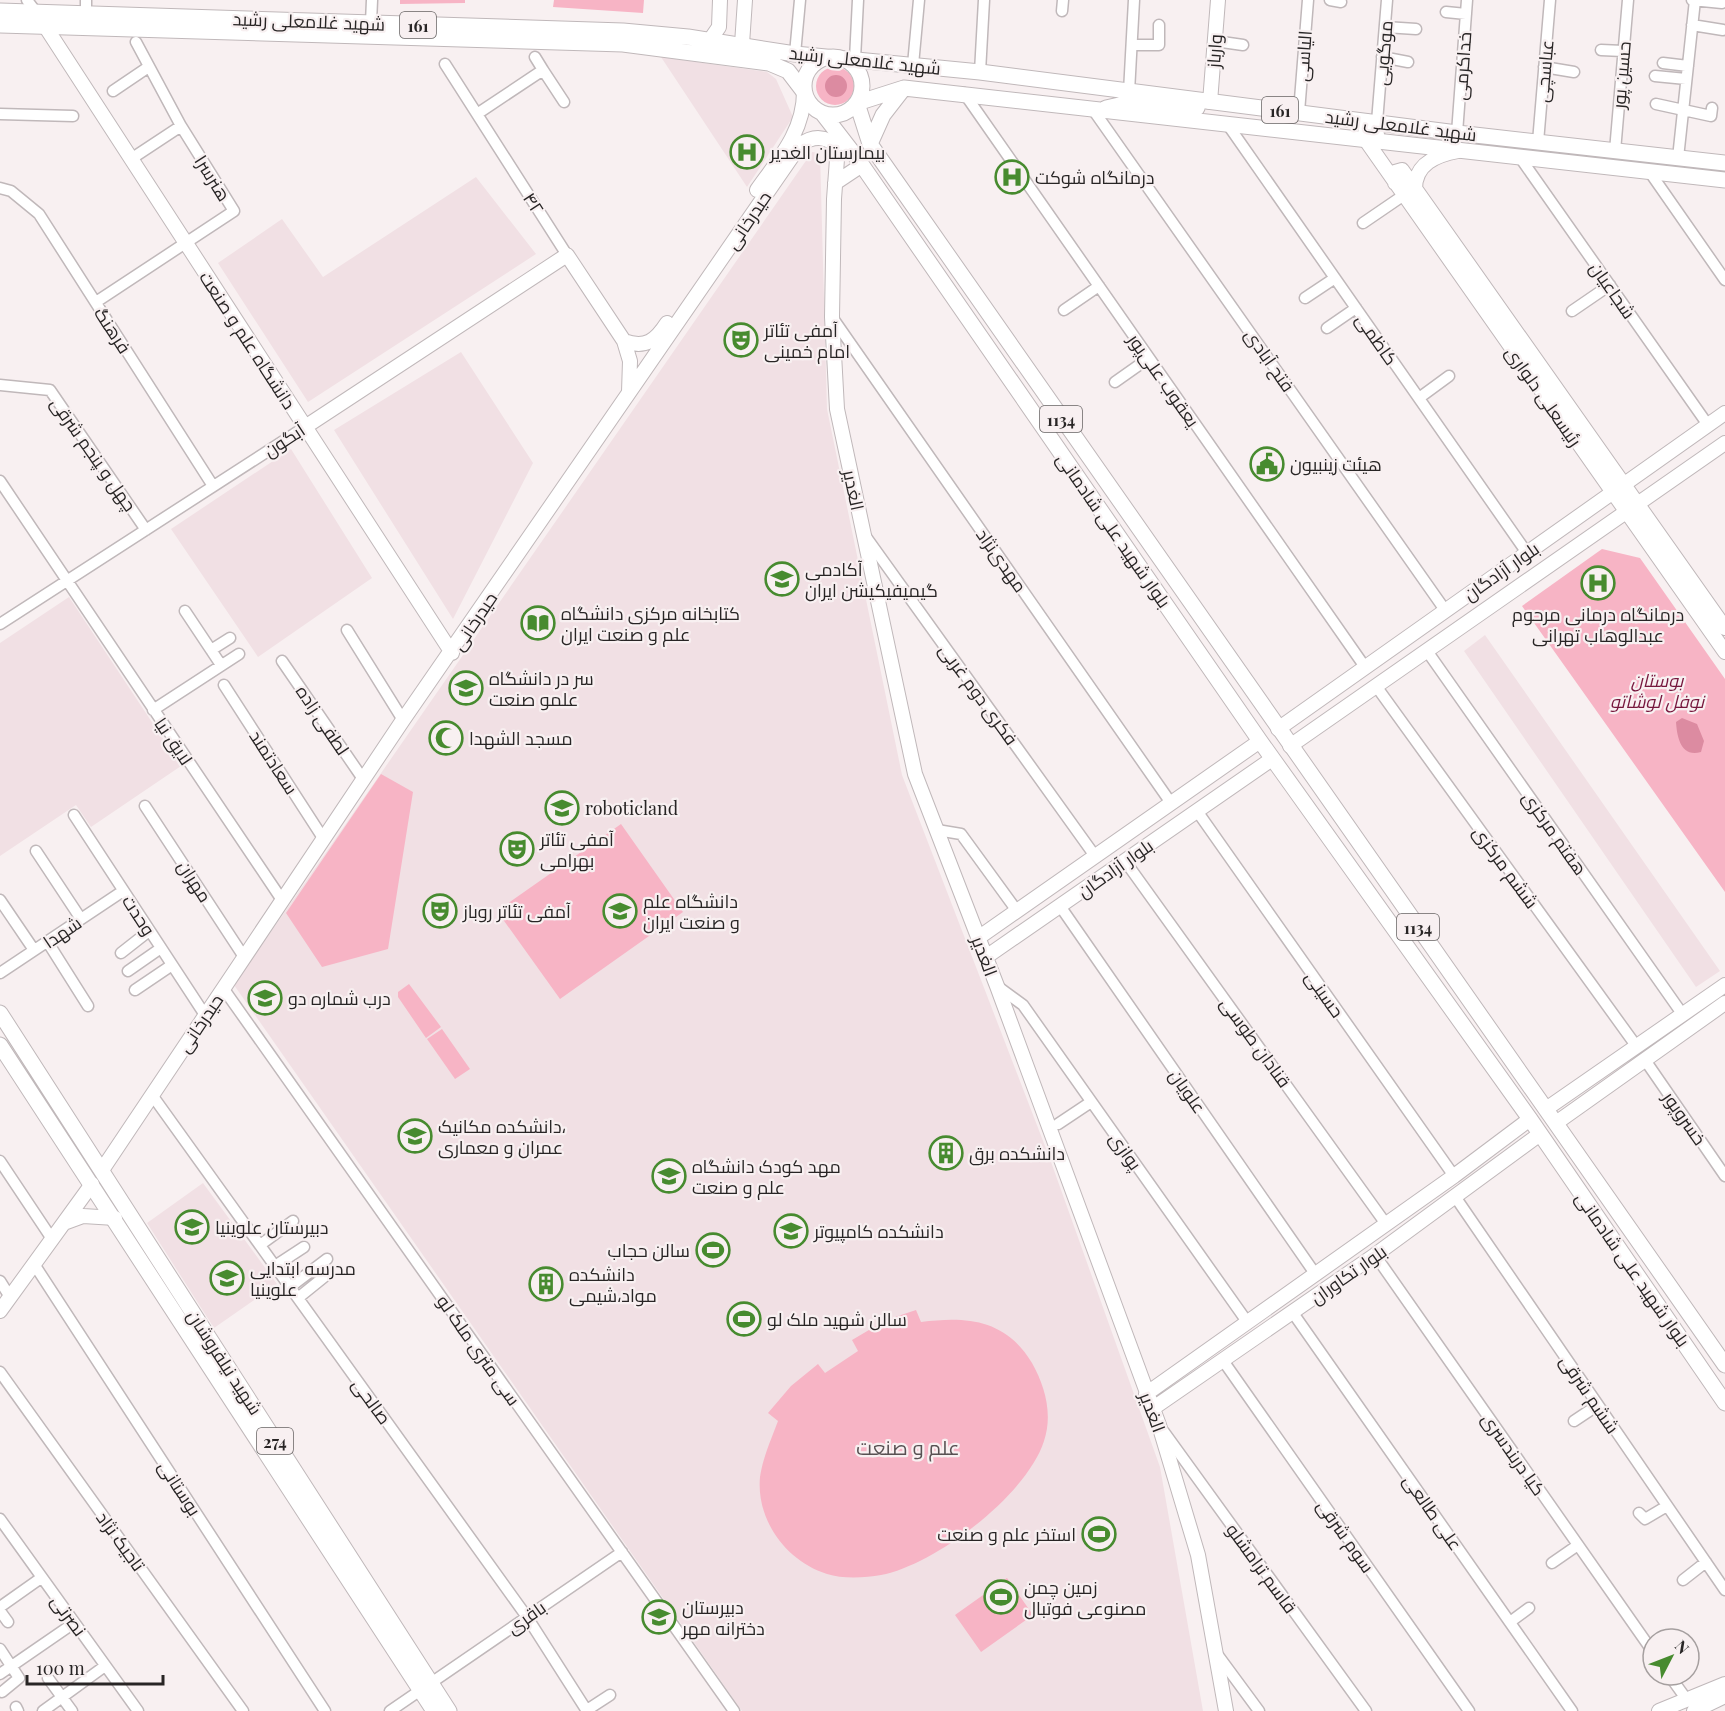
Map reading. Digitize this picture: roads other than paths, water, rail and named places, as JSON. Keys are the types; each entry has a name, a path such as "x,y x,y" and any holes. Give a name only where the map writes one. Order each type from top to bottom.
{"main road":[{"path":"710,40 719,27 720,0"},
{"path":"742,45 745,0"},
{"name":"وارباز","path":"1210,102 1218,0"},
{"name":"شهید غلامعلی رشید","path":"0,11 32,6 86,7 132,29 371,23 624,31 710,40 795,54 980,72 1457,133 1725,163"},
{"name":"شهید غلامعلی رشید","path":"0,25 624,44 769,63 788,71 804,92"},
{"name":"دانشگاه علم و صنعت","path":"45,26 452,653"},
{"path":"835,57 849,62 859,74 862,89 857,103 838,115 823,114 814,109 804,92 804,83 811,67 818,62 835,57"},
{"name":"شهید غلامعلی رشید","path":"857,103 904,88 964,93 1094,111 1519,155 1725,180"},
{"path":"843,147 855,138 868,140 883,115 904,88"},
{"name":"حیدرخانی","path":"624,341 643,345 658,336 798,131 804,112 804,92"},
{"path":"1094,111 1128,103 1193,110 1210,102"},
{"name":"بلوار شهید علی شادمانی","path":"857,103 868,140 1278,729"},
{"path":"1234,125 1243,106"},
{"name":"بلوار شهید علی شادمانی","path":"823,114 843,147 864,172 1260,741"},
{"path":"1371,121 1372,140"},
{"name":"حیدرخانی","path":"102,1170 403,720 452,653 800,145 811,137 831,140 843,147"},
{"name":"رئیسعلی دلواری","path":"1372,140 1395,183 1410,192 1725,628"},
{"name":"الغدیر","path":"843,147 835,183 832,317 837,409 915,774 997,986 1159,1425 1198,1555 1226,1711"},
{"path":"1410,192 1424,164 1445,153 1464,150"},
{"path":"835,183 864,172"},
{"name":"رئیسعلی دلواری","path":"1410,192 1611,493 1725,652"},
{"name":"۴۲","path":"567,255 624,341"},
{"name":"آبگون","path":"305,427 567,255"},
{"path":"624,341 630,361 629,394"},
{"path":"318,447 318,425 328,412"},
{"name":"بلوار آزادگان","path":"1278,729 1725,413"},
{"name":"بلوار آزادگان","path":"1290,746 1725,443"},
{"path":"1260,741 1278,729"},
{"name":"1134","path":"1278,729 1556,1123"},
{"name":"بلوار آزادگان","path":"978,938 1260,741"},
{"name":"1134","path":"1260,741 1540,1134"},
{"path":"1272,759 1290,746"},
{"name":"بلوار آزادگان","path":"986,957 1272,759"},
{"path":"1530,1119 1725,985"},
{"path":"1540,1134 1725,1003"},
{"name":"شهید نیلفروشان","path":"0,1013 102,1170 426,1687 434,1711"},
{"name":"274","path":"0,1045 115,1218"},
{"name":"بلوار تکاوران","path":"1150,1403 1248,1323 1530,1119"},
{"name":"بلوار شهید علی شادمانی","path":"1556,1123 1725,1365"},
{"name":"بلوار شهید علی شادمانی","path":"1540,1134 1725,1403"},
{"name":"بلوار تکاوران","path":"1150,1403 1224,1362 1456,1198 1540,1134"},
{"path":"0,1311 102,1170"},
{"path":"64,1223 83,1216 115,1218"},
{"name":"شهید نیلفروشان","path":"115,1218 426,1687 449,1711"},
{"path":"1691,1707 1725,1684"},
{"path":"1659,1711 1691,1707 1725,1696"}],"street":[{"path":"371,23 372,0"},
{"path":"795,54 800,0"},
{"path":"855,59 858,0"},
{"path":"913,65 919,0"},
{"path":"980,72 984,0"},
{"path":"1129,92 1134,0"},
{"name":"الیاسی","path":"1299,112 1308,0"},
{"name":"موگویی","path":"1371,121 1382,57 1387,0"},
{"name":"خداکرمی","path":"1457,133 1467,0"},
{"name":"عباسچی","path":"1538,142 1550,0"},
{"name":"حسین پور","path":"1615,151 1628,0"},
{"path":"1678,158 1694,0 1722,3"},
{"path":"1446,12 1466,14"},
{"path":"1132,45 1159,45 1159,25"},
{"path":"1692,25 1723,30"},
{"path":"1385,27 1416,29"},
{"name":"هنرسرا","path":"132,29 147,68 234,211 185,243"},
{"path":"1215,41 1243,45"},
{"path":"1601,50 1623,51"},
{"path":"535,57 564,102"},
{"path":"1382,57 1408,62"},
{"path":"1663,63 1688,66"},
{"name":"۴۲","path":"445,64 567,255"},
{"path":"1544,67 1574,72"},
{"path":"113,91 147,68"},
{"path":"477,114 543,70"},
{"path":"1655,76 1686,79"},
{"name":"یعقوب علی‌پور","path":"964,93 1365,667"},
{"path":"1656,104 1683,112 1711,116 1712,108"},
{"name":"فتح آبادی","path":"1094,111 1446,610"},
{"path":"0,114 73,116"},
{"name":"کاظمی","path":"1234,125 1335,278 1527,553"},
{"path":"131,159 181,126"},
{"name":"شجاعیان","path":"1519,155 1708,425"},
{"path":"1649,171 1725,280"},
{"name":"فرهنگ","path":"0,188 11,190 39,214 213,486"},
{"path":"1363,223 1410,192"},
{"path":"96,302 185,243"},
{"path":"1305,298 1335,278"},
{"path":"1572,312 1610,285"},
{"path":"1064,310 1099,286"},
{"path":"1327,328 1356,308"},
{"name":"مهدی‌نژاد","path":"832,317 1171,803"},
{"path":"1114,382 1149,358"},
{"path":"1419,398 1449,376"},
{"name":"چهل و ‍پنجم شرقی","path":"0,385 50,390 146,530"},
{"name":"آبگون","path":"0,624 305,427"},
{"name":"لایق نیا","path":"0,481 282,900"},
{"name":"فکری دوم غربی","path":"863,532 1095,856"},
{"path":"185,611 221,665"},
{"path":"347,630 403,720"},
{"path":"211,650 230,638"},
{"name":"هفتم مرکزی","path":"1427,651 1683,1015"},
{"path":"153,710 239,654"},
{"name":"لطفی زاده","path":"282,661 363,779"},
{"name":"سعادتمند","path":"224,685 323,838"},
{"name":"ششم مرکزی","path":"1376,686 1637,1047"},
{"name":"مهران","path":"145,806 244,957"},
{"name":"حسینی","path":"1197,812 1454,1176"},
{"name":"وحدت","path":"74,815 205,1016"},
{"path":"937,830 961,834 1017,911"},
{"path":"36,851 81,919"},
{"name":"قنادان طوسی","path":"1125,861 1386,1224"},
{"name":"شهدا","path":"0,973 123,891"},
{"path":"0,900 34,950"},
{"name":"علویان","path":"1060,906 1316,1275"},
{"path":"121,953 149,931"},
{"path":"47,941 88,1006"},
{"path":"128,971 161,948"},
{"path":"135,990 172,965"},
{"name":"پوازی","path":"997,986 1023,1005 1248,1323"},
{"name":"سی متری ملک لو","path":"223,988 734,1711"},
{"name":"خسروپور","path":"1645,1060 1725,1176"},
{"name":"صالحی","path":"152,1095 527,1617 587,1711"},
{"path":"1058,1124 1091,1102"},
{"path":"0,1161 52,1239"},
{"name":"ششم شرقی","path":"1456,1198 1725,1590"},
{"path":"260,1245 293,1221"},
{"path":"275,1266 304,1246"},
{"name":"کیا دربندسری","path":"1375,1256 1641,1635"},
{"path":"290,1287 327,1259"},
{"name":"بوستانی","path":"34,1264 325,1711"},
{"path":"298,1298 329,1273"},
{"path":"0,1281 10,1297"},
{"name":"علی طالعی","path":"1293,1313 1572,1711"},
{"name":"سوم شرقی","path":"1224,1362 1468,1711"},
{"name":"تاجیک نژاد","path":"0,1372 243,1711"},
{"path":"1574,1421 1598,1406"},
{"name":"قاسم ترامشلو","path":"1159,1425 1366,1711"},
{"path":"1639,1513 1645,1519 1667,1506"},
{"name":"نصرتی","path":"0,1519 4,1534 41,1578 138,1711"},
{"path":"1552,1563 1578,1545"},
{"name":"باقری","path":"390,1711 622,1552"},
{"path":"1683,1580 1706,1562"},
{"path":"0,1606 41,1578"},
{"path":"1510,1622 1530,1608"},
{"path":"0,1611 8,1622"},
{"path":"0,1674 74,1623"},
{"path":"0,1649 20,1678 2,1692"},
{"path":"1217,1654 1259,1711"},
{"path":"43,1711 105,1666"},
{"path":"48,1678 72,1711"},
{"path":"1677,1687 1691,1707"},
{"path":"587,1711 610,1695"}],"place":[{"name":"بیمارستان الغدیر","path":"747,152"},
{"name":"درمانگاه شوکت","path":"1012,177"},
{"name":"آمفی تئاتر امام خمینی","path":"741,340"},
{"name":"هیئت زینبیون","path":"1267,464"},
{"name":"آکادمی گیمیفیکیشن ایران","path":"782,579"},
{"name":"درمانگاه درمانی مرحوم عبدالوهاب تهرانی","path":"1598,583"},
{"name":"کتابخانه مرکزی دانشگاه علم و صنعت ایران","path":"538,623"},
{"name":"سر در دانشگاه علمو صنعت","path":"466,688"},
{"name":"مسجد الشهدا","path":"446,738"},
{"name":"roboticland","path":"562,808"},
{"name":"آمفی تئاتر بهرامی","path":"517,849"},
{"name":"آمفی تئاتر روباز","path":"440,911"},
{"name":"دانشگاه علم و صنعت ایران","path":"620,911"},
{"name":"درب شماره دو","path":"265,998"},
{"name":"دانشکده مکانیک، عمران و معماری","path":"415,1136"},
{"name":"دانشکده برق","path":"946,1153"},
{"name":"مهد کودک دانشگاه علم و صنعت","path":"669,1176"},
{"name":"دبیرستان علوینیا","path":"192,1227"},
{"name":"دانشکده کامپیوتر","path":"791,1231"},
{"name":"سالن حجاب","path":"713,1250"},
{"name":"مدرسه ابتدایی علوینیا","path":"227,1278"},
{"name":"دانشکده مواد،شیمی","path":"546,1284"},
{"name":"سالن شهید ملک لو","path":"744,1319"},
{"name":"استخر علم و صنعت","path":"1099,1534"},
{"name":"زمین چمن مصنوعی فوتبال","path":"1001,1597"},
{"name":"دبیرستان دخترانه مهر","path":"659,1617"}],"district":[{"name":"علم و صنعت","path":"908,1446"}],"park label":[{"name":"بوستان نوفل لوشاتو","path":"1657,690"}]}
